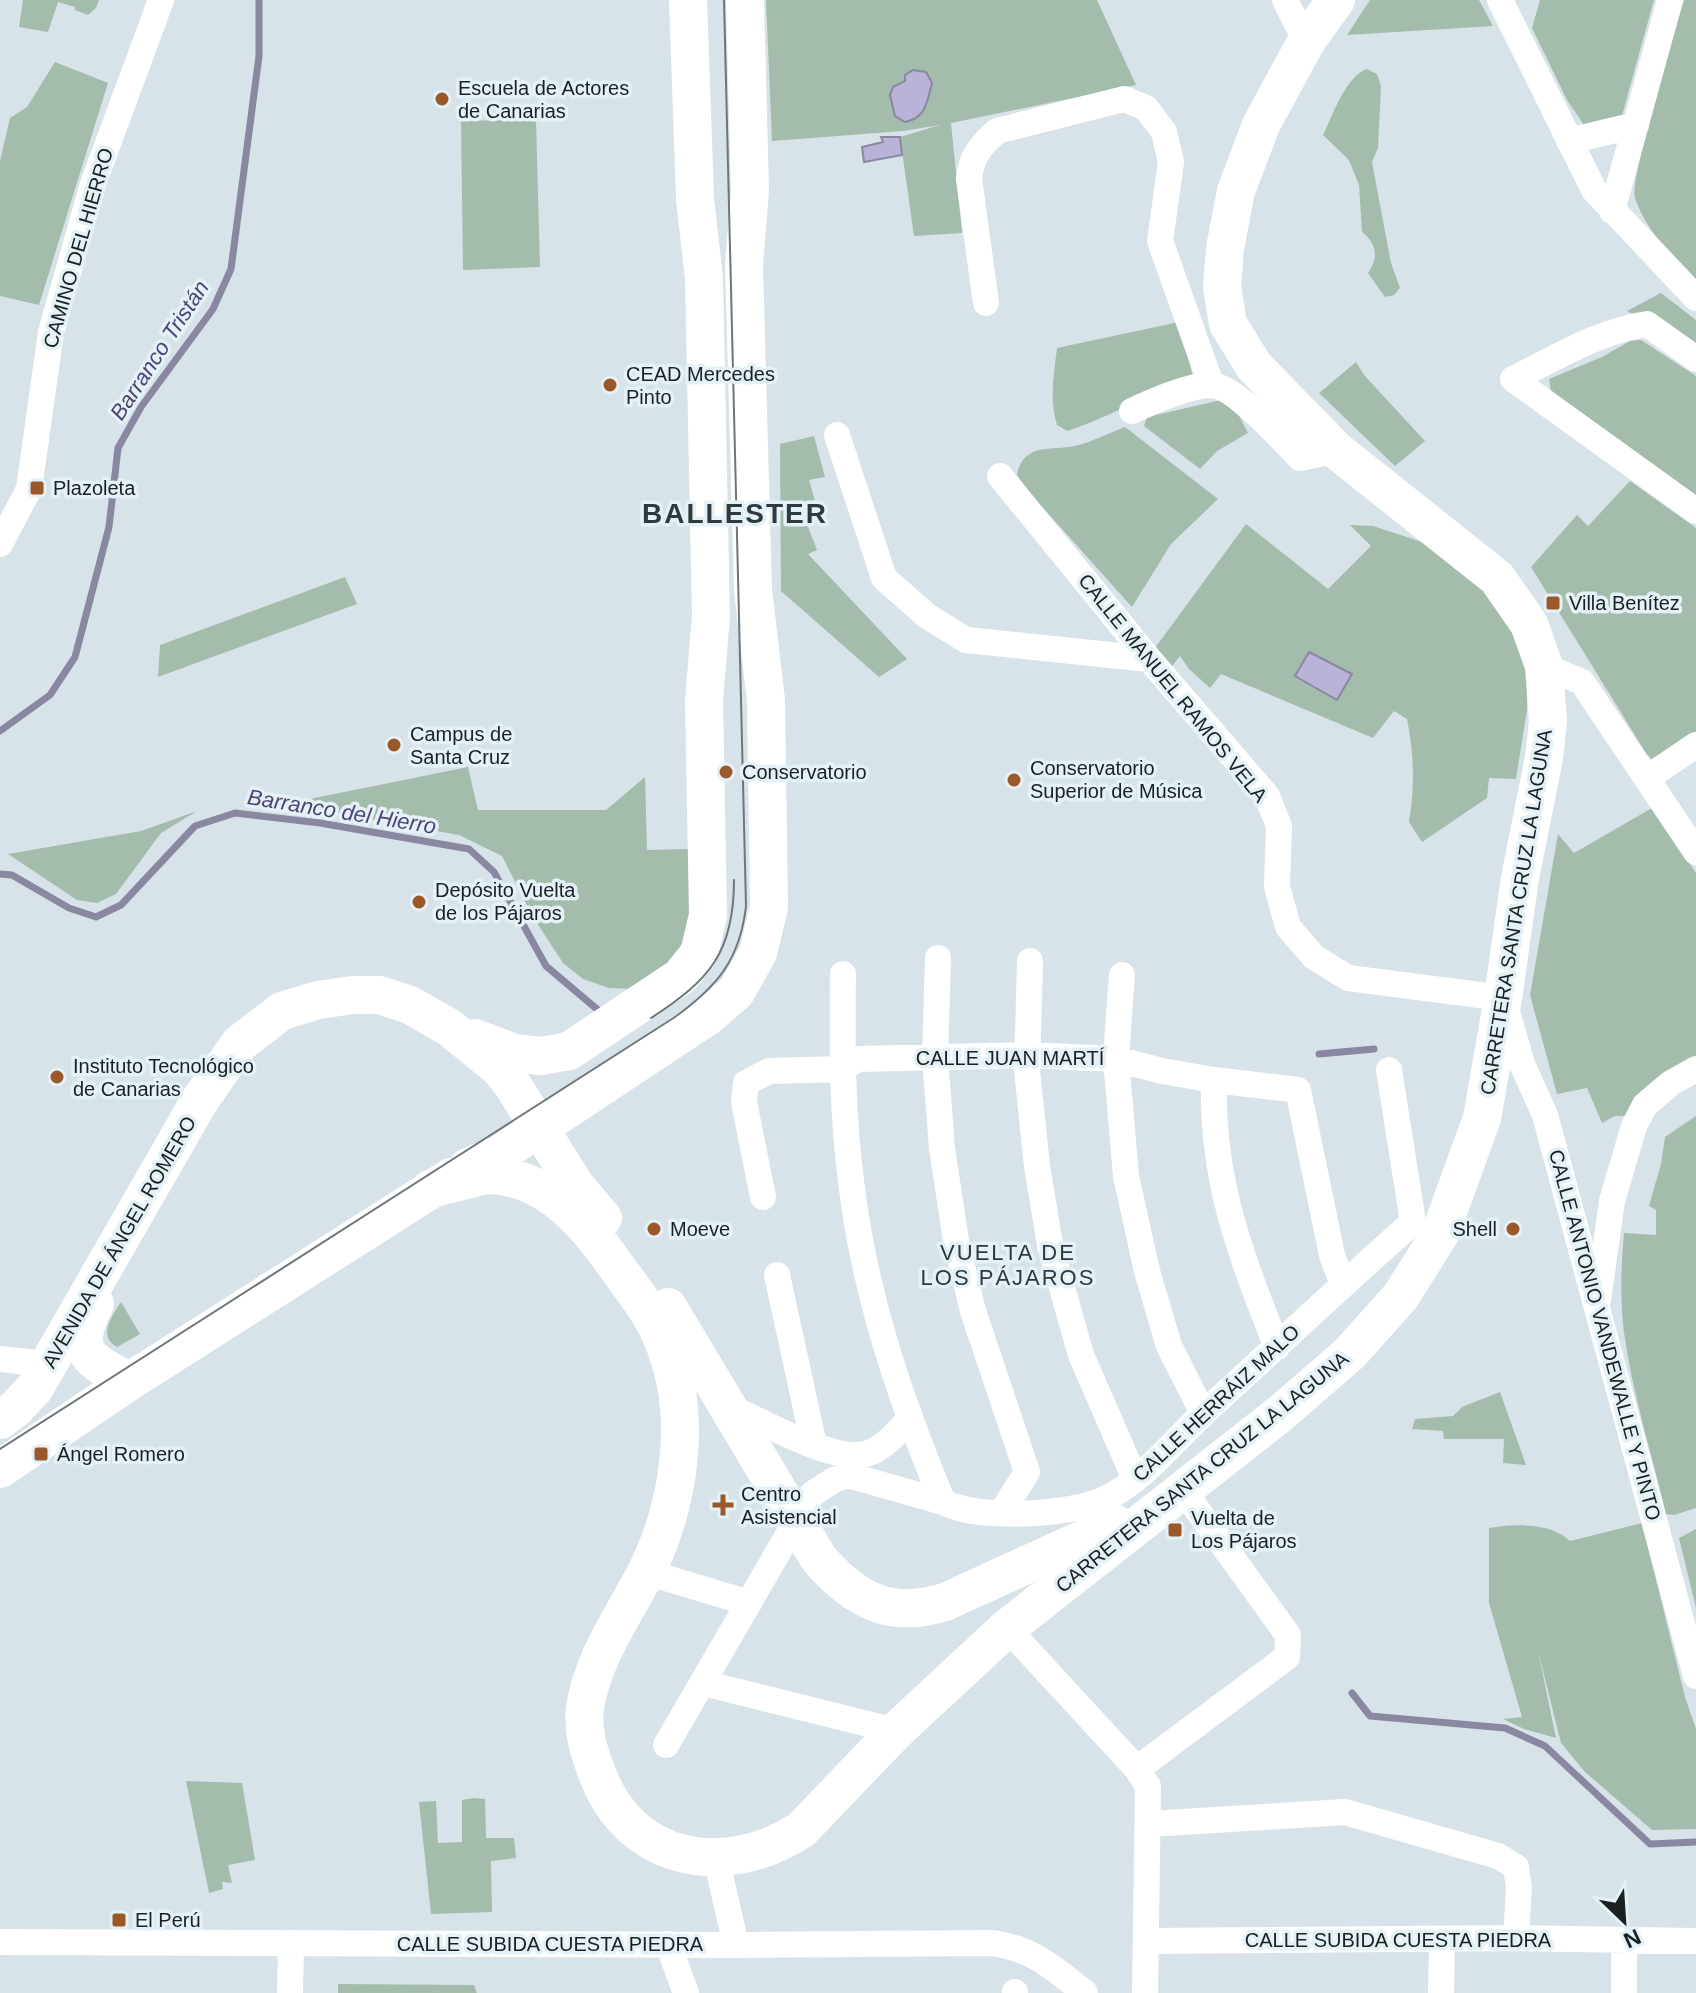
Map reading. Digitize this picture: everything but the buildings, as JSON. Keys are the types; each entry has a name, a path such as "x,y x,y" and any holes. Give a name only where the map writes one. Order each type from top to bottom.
{"main road":[{"path":"450,1028 514,1053 541,1056 569,1051 680,977 699,954 708,915 704,700 711,616 704,293 695,199 688,0"},
{"path":"468,1167 500,1154 707,1017 736,992 758,953 769,907 766,700 753,590 744,265 750,191 745,0"},
{"name":"CARRETERA SANTA CRUZ LA LAGUNA","path":"430,1189 486,1175 506,1177 540,1188 572,1212 592,1233 642,1302 661,1336 677,1385 678,1465 664,1523 646,1572 603,1652 590,1685 584,1711 585,1735 600,1781 626,1822 644,1838 676,1853 716,1858 763,1850 801,1830 896,1731 1011,1626 1281,1413 1350,1353 1401,1296 1440,1234 1482,1118 1548,721 1544,666 1529,624 1497,578 1336,450 1254,366 1228,324 1222,287 1225,248 1236,191 1261,125 1306,42 1336,0"},
{"name":"AVENIDA DE ÁNGEL ROMERO","path":"0,1420 26,1399 200,1100 240,1043 282,1011 341,996 380,995 410,1005 450,1028 499,1068 541,1127 575,1185 660,1295 819,1559 835,1577 871,1603 886,1607 927,1608 1002,1579 1179,1492"},
{"path":"0,1469 130,1381 499,1147 507,1136 511,1122 509,1100 499,1068"},
{"path":"585,1196 573,1162 574,1121 581,1108 622,1072"},
{"path":"104,1266 101,1290 84,1328 83,1340 97,1364 130,1381"},
{"path":"680,1441 716,1436 727,1439 771,1480"},
{"path":"1002,1579 1016,1584 1023,1598 1023,1606 1011,1626"}],"street":[{"name":"CAMINO DEL HIERRO","path":"0,544 29,489 51,332 93,184 161,0"},
{"path":"1285,0 1306,42"},
{"path":"1500,0 1594,190 1696,298"},
{"path":"1612,211 1670,0"},
{"path":"986,303 969,179 970,163 981,145 997,131 1124,99 1146,108 1164,132 1171,162 1160,241 1211,384"},
{"path":"1569,141 1636,125"},
{"path":"1696,359 1647,324 1624,327 1594,339 1513,379 1696,511"},
{"path":"1132,411 1159,399 1211,384 1233,394 1300,458 1336,450"},
{"path":"837,435 884,578 927,616 966,640 1149,659"},
{"name":"CALLE MANUEL RAMOS VELA","path":"1000,476 1149,659 1267,796 1279,826 1277,886 1288,927 1314,957 1348,978 1503,998"},
{"path":"1544,666 1582,682 1696,852"},
{"path":"1647,778 1696,745"},
{"path":"938,958 935,1057 945,1173 956,1241 973,1311 1027,1472 1002,1512"},
{"path":"1030,961 1026,1055 1037,1166 1054,1264 1081,1355 1135,1479"},
{"path":"843,974 842,1069 849,1171 862,1254 884,1342 909,1420 943,1502"},
{"path":"1122,975 1116,1059 1126,1176 1147,1271 1169,1346 1203,1413"},
{"name":"CALLE ANTONIO VANDEWALLE Y PINTO","path":"1503,998 1522,1064 1545,1115 1696,1676"},
{"name":"CALLE JUAN MARTÍ","path":"763,1197 744,1102 746,1083 769,1071 842,1069 858,1059 1026,1055 1116,1059 1214,1080 1298,1090 1332,1255 1343,1285"},
{"path":"1597,1312 1612,1201 1634,1126 1645,1105 1671,1083 1696,1069"},
{"name":"CALLE HERRÁIZ MALO","path":"730,1407 814,1445 848,1465 955,1508 1046,1513 1106,1499 1135,1479 1413,1222 1389,1070"},
{"path":"1214,1080 1216,1147 1231,1223 1277,1347"},
{"path":"777,1275 814,1445"},
{"path":"0,1359 48,1364"},
{"path":"666,1745 812,1494 834,1480 848,1465 888,1441 909,1420"},
{"path":"1137,1769 1287,1657 1288,1635 1179,1492"},
{"path":"646,1572 749,1603"},
{"path":"1011,1626 1137,1769 1148,1786 1150,1824 1145,1993"},
{"path":"703,1683 896,1731"},
{"path":"1150,1824 1345,1812 1498,1856 1516,1867 1519,1888 1516,1938"},
{"path":"716,1858 736,1945"},
{"name":"CALLE SUBIDA CUESTA PIEDRA","path":"1147,1941 1516,1938 1696,1941"},
{"path":"1441,1993 1442,1940"},
{"path":"1624,1941 1624,1993"},
{"name":"CALLE SUBIDA CUESTA PIEDRA","path":"0,1942 992,1943 1028,1951 1085,1993"},
{"path":"290,1993 291,1943"},
{"path":"668,1944 686,1993"}],"green space":[{"path":"23,0 99,0 88,15 58,2 48,32 19,27"},
{"path":"766,0 1097,0 1136,85 951,123 962,233 914,236 900,137 940,125 903,131 772,141"},
{"path":"1370,0 1479,0 1493,26 1347,35"},
{"path":"1540,0 1654,0 1621,119 1586,128 1567,100 1532,28"},
{"path":"1684,0 1696,0 1696,283 1653,233 1635,198 1646,135"},
{"path":"55,62 108,83 39,305 0,296 0,161 10,118 27,107"},
{"path":"1367,69 1377,74 1381,86 1378,148 1372,162 1391,263 1400,288 1394,295 1385,297 1368,273 1375,251 1362,232 1359,185 1349,160 1323,135 1346,88 1359,73"},
{"path":"536,119 540,267 463,270 461,121"},
{"path":"1661,293 1696,320 1696,345 1627,311"},
{"path":"1179,322 1194,381 1161,391 1067,431 1057,425 1053,396 1057,348"},
{"path":"1641,340 1696,376 1696,496 1551,391 1549,379 1602,357 1630,341"},
{"path":"1356,362 1364,375 1425,441 1395,466 1319,393"},
{"path":"1230,398 1248,433 1217,451 1200,469 1144,426 1147,417"},
{"path":"1125,427 1218,499 1171,544 1132,607 1017,475 1020,464 1032,453 1081,444"},
{"path":"814,436 825,477 809,480 818,511 803,514 817,550 808,554 907,659 879,677 781,591 780,444"},
{"path":"1630,481 1696,528 1696,736 1655,763 1531,567 1577,515 1588,526"},
{"path":"1246,524 1328,589 1371,546 1350,525 1373,526 1428,544 1502,603 1527,667 1527,710 1516,779 1489,778 1487,798 1422,842 1409,822 1413,770 1407,719 1394,711 1373,738 1221,674 1210,688 1180,656 1172,666 1155,648"},
{"path":"345,577 357,604 158,677 160,645"},
{"path":"468,767 478,810 606,810 645,777 647,850 688,849 691,915 684,941 664,968 633,989 609,988 583,979 563,963 533,917 502,856 459,835 285,804"},
{"path":"1652,808 1696,873 1696,1061 1626,1116 1615,1116 1602,1123 1587,1088 1557,1094 1530,995 1558,834 1574,853"},
{"path":"197,811 161,833 116,894 97,903 77,900 8,854 141,831"},
{"path":"1696,1116 1696,1508 1674,1515 1666,1514 1632,1378 1623,1320 1622,1258 1624,1233 1656,1235 1656,1210 1649,1206 1665,1137"},
{"path":"121,1302 140,1334 117,1347 107,1332"},
{"path":"1500,1392 1526,1465 1503,1463 1504,1439 1444,1439 1443,1431 1412,1429 1415,1419 1453,1416 1462,1407"},
{"path":"1642,1523 1685,1697 1696,1729 1696,1829 1652,1830 1585,1772 1561,1743 1538,1651 1556,1738 1503,1719 1522,1717 1489,1603 1489,1528 1521,1525 1543,1527 1570,1541"},
{"path":"1696,1529 1696,1608 1679,1538"},
{"path":"186,1781 242,1783 255,1860 228,1865 232,1883 222,1882 223,1889 209,1893"},
{"path":"485,1799 486,1838 514,1838 516,1858 491,1861 492,1912 431,1914 419,1802 436,1801 438,1843 462,1842 462,1800"},
{"path":"338,1984 474,1985 477,1993 338,1993"}],"shaded area":[{"path":"913,70 926,72 932,83 921,113 905,122 895,116 890,95 893,87 905,81 905,75"},
{"path":"881,137 900,137 902,155 864,162 862,147 883,142"},
{"path":"1309,652 1352,674 1337,700 1295,676"}],"waterway":[{"name":"Barranco Tristán","path":"0,731 50,695 75,657 109,527 118,448 141,407 213,309 231,269 259,56 259,0"},
{"name":"Barranco del Hierro","path":"0,874 12,875 69,908 96,917 121,905 195,826 235,813 320,823 469,849 494,872 546,966 598,1010"},
{"name":"Barranco del Hierro","path":"1319,1054 1374,1049"},
{"name":"Barranco del Hierro","path":"1352,1693 1370,1716 1505,1728 1545,1746 1650,1844 1696,1842"}],"tram line":[{"path":"0,1449 675,1017 715,982 732,956 746,906 724,0"},
{"path":"651,1018 689,991 715,962 729,927 734,880"}],"place":[{"name":"Escuela de Actores de Canarias","path":"442,99"},
{"name":"CEAD Mercedes Pinto","path":"610,385"},
{"name":"Plazoleta","path":"37,488"},
{"name":"Villa Benítez","path":"1553,603"},
{"name":"Campus de Santa Cruz","path":"394,745"},
{"name":"Conservatorio","path":"726,772"},
{"name":"Conservatorio Superior de Música","path":"1014,780"},
{"name":"Depósito Vuelta de los Pájaros","path":"419,902"},
{"name":"Instituto Tecnológico de Canarias","path":"57,1077"},
{"name":"Moeve","path":"654,1229"},
{"name":"Shell","path":"1513,1229"},
{"name":"Ángel Romero","path":"41,1454"},
{"name":"Centro Asistencial","path":"723,1505"},
{"name":"Vuelta de Los Pájaros","path":"1175,1530"},
{"name":"El Perú","path":"119,1920"}],"district":[{"name":"BALLESTER","path":"735,513"},
{"name":"VUELTA DE LOS PÁJAROS","path":"1008,1264"}]}
